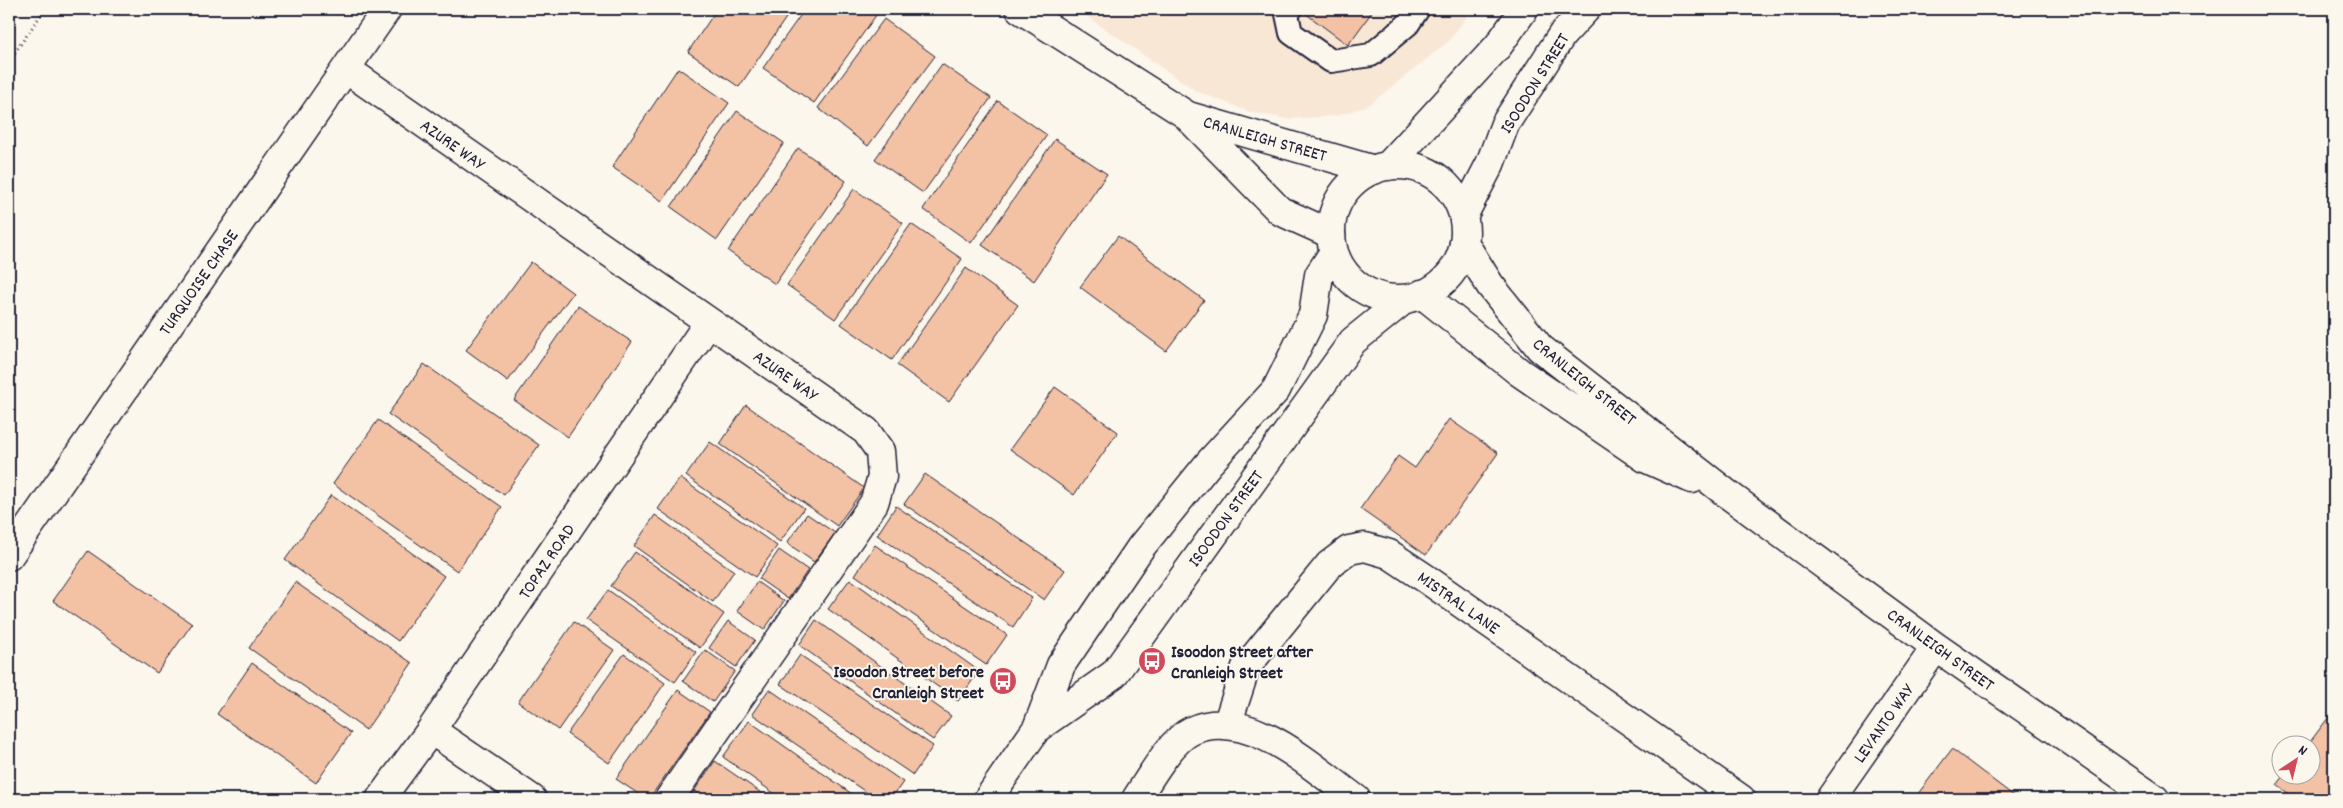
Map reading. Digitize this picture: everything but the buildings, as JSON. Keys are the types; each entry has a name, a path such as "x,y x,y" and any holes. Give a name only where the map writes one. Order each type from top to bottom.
{"street":[{"name":"TURQUOISE CHASE","path":"9,556 387,9"},
{"name":"ISOODON STREET","path":"988,799 1037,728 1061,666 1141,547 1209,463 1276,390 1313,315 1319,275 1332,243 1333,216 1340,199 1350,184 1381,168 1498,46 1524,9"},
{"name":"ISOODON STREET","path":"1463,216 1490,164 1505,124 1562,35 1586,9"},
{"name":"CRANLEIGH STREET","path":"1036,13 1185,114 1280,211 1332,243"},
{"name":"AZURE WAY","path":"346,69 866,432 880,452 882,477 874,503 669,799"},
{"name":"CRANLEIGH STREET","path":"1185,114 1381,168"},
{"name":"ISOODON STREET","path":"1037,728 1114,674 1353,341 1414,297 1438,286 1451,273 1460,257 1464,243 1463,216 1450,191 1440,181 1416,168 1381,168"},
{"path":"1332,243 1342,269 1354,282 1369,293 1386,298 1414,297"},
{"name":"CRANLEIGH STREET","path":"1464,243 1490,285 1540,348 1730,496 1936,647 2155,799"},
{"name":"CRANLEIGH STREET","path":"1414,297 1645,458 1730,496"},
{"name":"TOPAZ ROAD","path":"380,799 431,730 709,322"},
{"name":"MISTRAL LANE","path":"1227,725 1246,667 1329,565 1349,550 1365,547 1389,554 1425,578 1741,799"},
{"name":"LEVANTO WAY","path":"1830,799 1936,647"},
{"path":"1136,799 1172,748 1190,731 1227,725 1253,730 1277,742 1356,799"},
{"path":"431,730 532,799"}],"lane":[{"path":"1291,9 1287,14 1290,33 1330,61 1371,55 1408,24 1418,9"}],"path":[{"path":"9,61 45,9"}],"shaded area":[{"path":"1081,9 1472,9 1449,41 1369,105 1336,116 1287,119 1250,112 1196,91 1079,11"}],"place":[{"name":"Isoodon Street after Cranleigh Street","path":"1152,661"},
{"name":"Isoodon Street before Cranleigh Street","path":"1003,681"}]}
